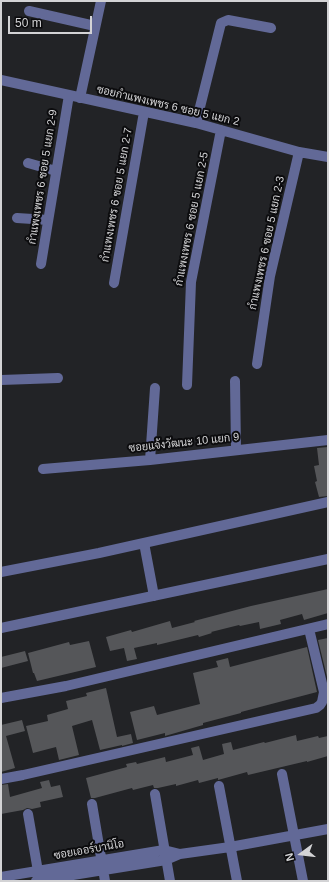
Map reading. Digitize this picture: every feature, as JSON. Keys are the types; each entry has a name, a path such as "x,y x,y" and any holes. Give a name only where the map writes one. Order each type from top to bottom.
{"street":[{"path":"80,98 101,1"},
{"path":"29,11 95,26"},
{"path":"196,123 220,23 228,20 271,28"},
{"name":"ซอยกำแพงเพชร 6 ซอย 5 แยก 2","path":"1,80 196,123 299,152 328,156"},
{"name":"กำแพงเพชร 6 ซอย 5 แยก 2-9","path":"41,264 69,95"},
{"name":"กำแพงเพชร 6 ซอย 5 แยก 2-7","path":"114,283 144,112"},
{"name":"กำแพงเพชร 6 ซอย 5 แยก 2-5","path":"187,385 191,282 222,130"},
{"name":"กำแพงเพชร 6 ซอย 5 แยก 2-3","path":"257,364 270,276 299,152"},
{"path":"28,163 56,171"},
{"path":"17,218 48,220"},
{"path":"1,380 58,378"},
{"path":"235,381 236,450"},
{"path":"150,460 155,388"},
{"name":"ซอยแจ้งวัฒนะ 10 แยก 9","path":"43,469 150,460 328,440"},
{"path":"1,572 99,553 328,502"},
{"path":"144,543 154,596"},
{"path":"1,628 328,559"},
{"path":"1,698 66,686 328,624"},
{"path":"1,779 30,774 316,708 322,702 324,692 309,629"},
{"path":"282,774 303,881"},
{"path":"219,786 237,881"},
{"path":"155,794 170,881"},
{"path":"92,804 105,881"},
{"path":"28,814 38,878"},
{"name":"ซอยเออร์บานิโอ","path":"1,877 38,878 103,865 165,855 230,847 328,830"}],"building":[{"path":"328,447 328,496 319,497 315,482 317,481 314,466 319,465 317,448"},
{"path":"328,589 328,613 304,620 302,614 280,620 281,624 260,629 259,622 239,625 211,632 212,633 199,637 198,635 157,645 157,643 134,648 137,659 127,661 124,648 110,651 106,637 131,630 132,632 170,621 172,628 251,606"},
{"path":"328,638 328,681 318,640"},
{"path":"89,641 96,667 37,681 33,673 28,653 69,642 70,645"},
{"path":"307,647 317,692 203,723 203,725 165,736 165,733 137,740 130,712 154,706 157,715 200,704 193,673 218,667 216,661 228,658 230,667"},
{"path":"25,651 28,661 1,668 1,657"},
{"path":"106,688 117,737 131,734 133,743 100,750 92,720 72,726 79,755 59,760 56,747 33,753 26,726 48,721 47,715 68,709 66,701 87,696 86,693"},
{"path":"22,720 25,731 6,736 15,768 1,772 1,725"},
{"path":"296,735 297,741 318,736 319,738 328,736 328,756 248,775 247,772 218,780 218,778 199,783 198,780 176,786 176,784 154,788 153,785 133,790 132,788 91,798 86,778 127,767 126,764 136,762 137,764 165,757 166,762 193,755 191,748 199,746 203,760 224,754 222,744 231,742 233,750"},
{"path":"49,780 51,787 60,785 63,797 40,802 41,807 32,809 27,808 1,814 1,785 8,784 10,797 42,788 40,782"}]}
